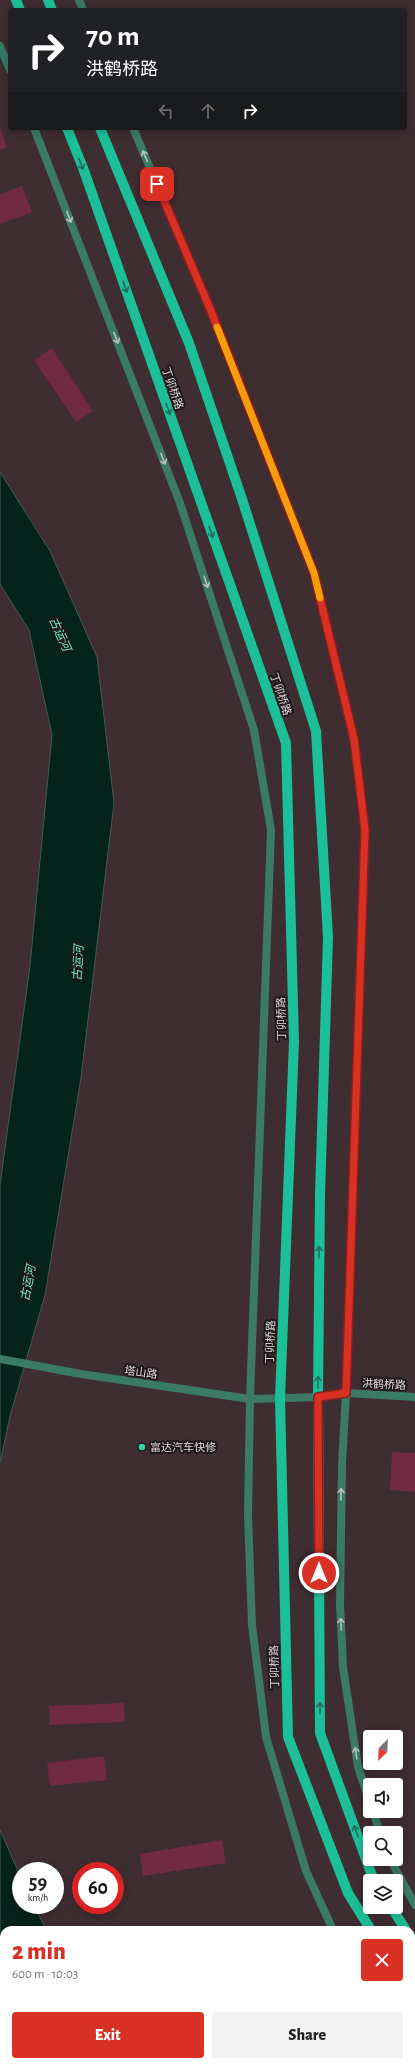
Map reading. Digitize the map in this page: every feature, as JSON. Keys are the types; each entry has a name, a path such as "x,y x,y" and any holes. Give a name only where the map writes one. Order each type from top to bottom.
{"main road":[{"name":"丁卯桥路","path":"68,130 286,743 294,1040 280,1399 288,1737 348,1893 369,1926"},
{"name":"丁卯桥路","path":"101,130 189,343 242,499 316,731 328,937 320,1195 318,1397 320,1733 371,1874"},
{"path":"396,1914 403,1926"}],"street":[{"path":"0,46 8,65"},
{"path":"35,130 180,503 254,730 271,830 250,1399 248,1514 252,1625 266,1736 306,1871 330,1926"},
{"path":"134,130 211,311 314,573 354,739 365,830 346,1393 342,1464 340,1596 342,1651 358,1767 363,1782"},
{"name":"塔山路","path":"0,1359 81,1374 250,1399 280,1399"},
{"name":"洪鹤桥路","path":"280,1399 318,1397 346,1393 415,1397"},
{"path":"394,1866 415,1905"}],"water":[{"name":"古运河","path":"0,472 50,551 97,657 114,803 81,1078 45,1295 10,1416 0,1463 0,1185 30,966 52,735 29,630 0,584"},
{"path":"0,1830 14,1862 12,1862 12,1914 38,1914 44,1926 0,1926"}],"building":[{"path":"0,127 7,147 0,150"},
{"path":"22,186 32,212 0,224 0,194"},
{"path":"52,348 93,411 76,422 34,360"},
{"path":"392,1452 415,1453 415,1492 390,1490"},
{"path":"124,1703 125,1722 50,1725 49,1706"},
{"path":"104,1756 107,1780 50,1786 47,1763"},
{"path":"222,1840 226,1863 143,1876 140,1854"}],"slow traffic":[{"path":"217,327 314,573 320,598"}],"place":[{"name":"富达汽车快修","path":"142,1447"}],"route":[{"path":"157,184 211,311 314,573 354,739 365,830 346,1393 318,1397 319,1573"}]}
